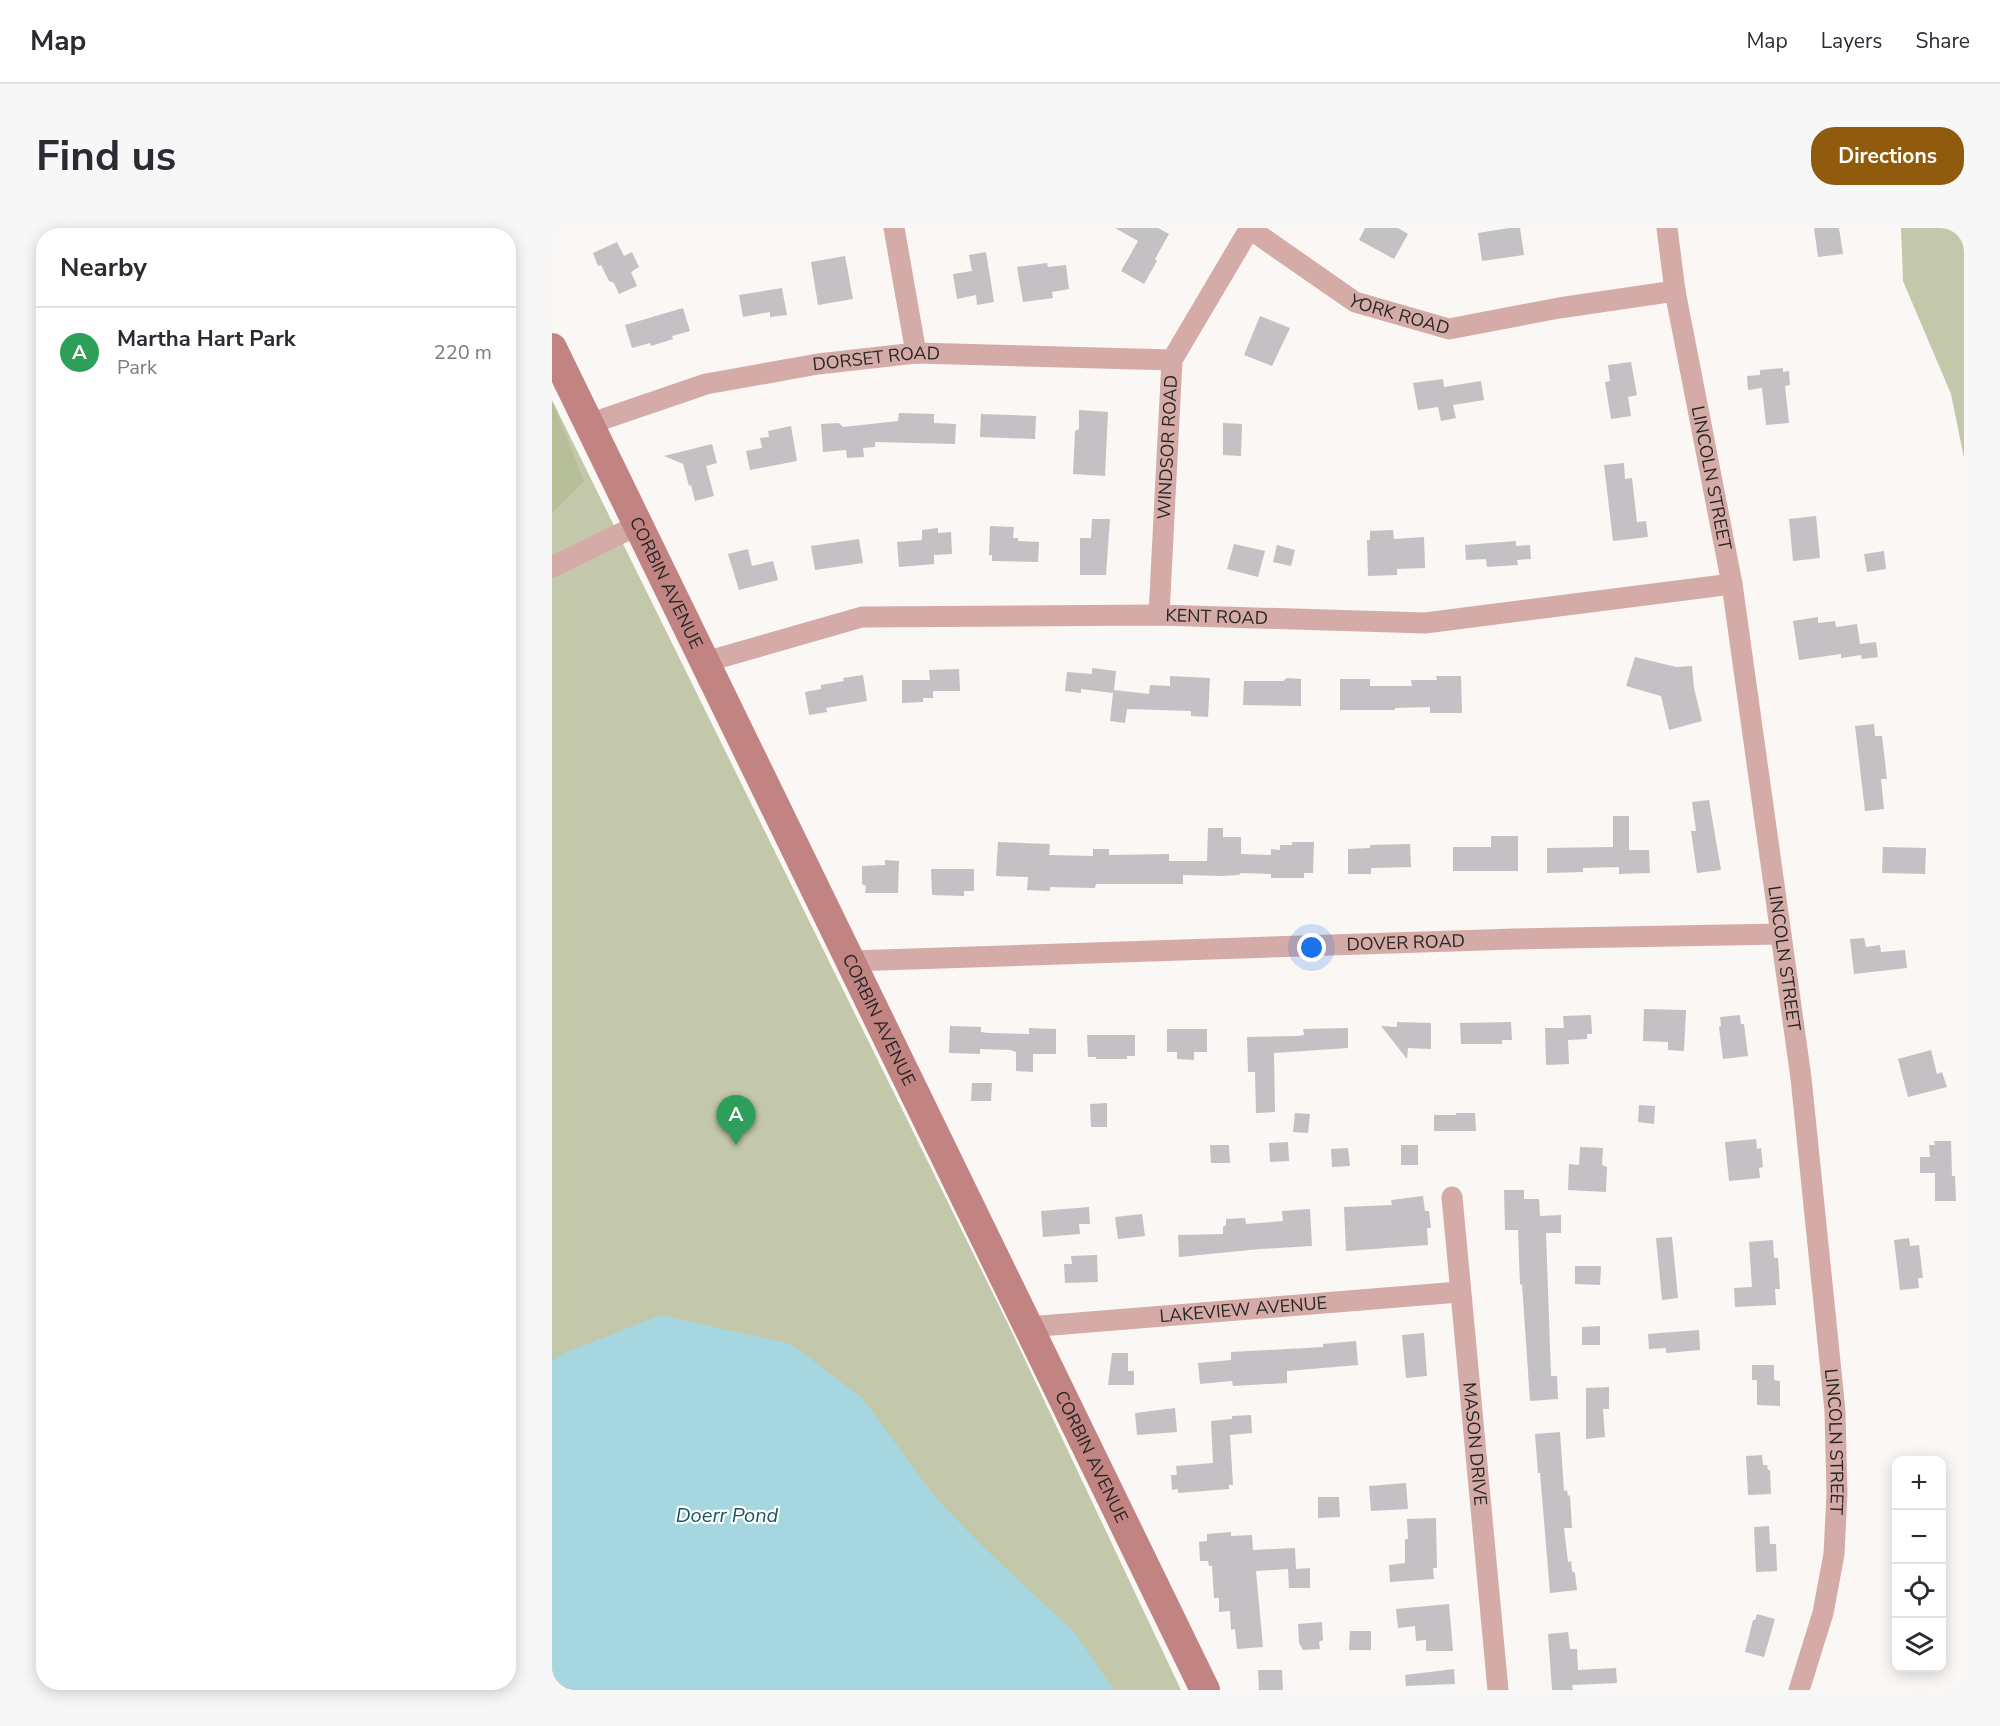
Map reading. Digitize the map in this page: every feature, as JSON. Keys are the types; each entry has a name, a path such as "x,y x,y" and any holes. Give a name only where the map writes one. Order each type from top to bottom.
{"main road":[{"name":"CORBIN AVENUE","path":"552,348 1205,1690"}],"street":[{"path":"894,228 916,353"},
{"name":"YORK ROAD","path":"1250,228 1355,302 1449,329 1559,308 1675,291"},
{"name":"WINDSOR ROAD","path":"1159,615 1172,360 1250,228"},
{"name":"LINCOLN STREET","path":"1667,228 1675,291 1732,584 1801,1078 1835,1411 1837,1492 1834,1554 1823,1613 1799,1690"},
{"name":"DORSET ROAD","path":"589,424 706,384 818,364 916,353 1172,360"},
{"path":"552,567 638,525"},
{"name":"KENT ROAD","path":"705,662 862,617 1159,615 1425,623 1732,584"},
{"name":"DOVER ROAD","path":"851,961 1514,939 1781,934"},
{"name":"MASON DRIVE","path":"1452,1197 1498,1690"},
{"name":"LAKEVIEW AVENUE","path":"1028,1327 1460,1292"}],"green space":[{"path":"1901,228 1964,228 1964,458 1951,394 1903,281"},
{"path":"552,400 584,481 552,513"},
{"path":"554,404 1010,1328 1181,1690 552,1690 552,406"}],"water":[{"name":"Doerr Pond","path":"660,1315 791,1344 862,1398 935,1497 980,1544 1074,1632 1114,1690 552,1690 552,1361 562,1354"}],"building":[{"path":"1115,228 1158,228 1169,234 1144,284 1121,271 1138,241"},
{"path":"1365,228 1398,228 1408,234 1394,259 1359,240"},
{"path":"1520,228 1524,255 1482,261 1478,233"},
{"path":"1814,228 1839,228 1843,254 1818,257"},
{"path":"617,242 624,256 632,252 639,267 631,272 637,286 619,294 601,265 598,266 593,253"},
{"path":"986,252 994,302 977,305 976,295 957,299 953,274 972,271 969,255"},
{"path":"845,256 853,299 818,305 811,262"},
{"path":"1047,263 1048,267 1066,265 1069,289 1052,292 1053,298 1023,302 1017,267"},
{"path":"782,288 787,315 770,317 770,312 743,317 739,295"},
{"path":"683,308 690,331 651,346 650,343 632,348 625,325"},
{"path":"1260,316 1290,328 1272,366 1244,355"},
{"path":"1631,362 1637,395 1628,397 1631,416 1611,419 1605,382 1610,381 1608,365"},
{"path":"1783,368 1783,372 1789,371 1790,385 1785,386 1789,423 1766,425 1762,388 1748,390 1747,376 1760,375 1760,370"},
{"path":"1443,379 1444,387 1481,381 1484,400 1453,405 1456,418 1441,421 1438,407 1418,410 1413,383"},
{"path":"1079,410 1108,412 1105,476 1073,474 1075,431 1079,429"},
{"path":"899,413 934,414 934,423 956,424 955,444 875,442 875,447 863,448 864,457 847,458 846,450 823,452 821,424 839,423 843,427 898,421"},
{"path":"981,414 1036,416 1035,439 980,437"},
{"path":"1223,423 1242,424 1241,456 1223,455"},
{"path":"791,426 797,461 750,470 746,451 762,448 760,438 769,437 768,431"},
{"path":"712,444 717,463 706,466 714,496 695,501 683,464 664,456"},
{"path":"1624,463 1625,479 1632,478 1637,522 1646,521 1648,537 1613,541 1604,465"},
{"path":"1816,516 1820,558 1793,561 1789,519"},
{"path":"1092,519 1110,519 1106,575 1080,575 1080,538 1091,538"},
{"path":"990,526 1014,527 1013,538 1018,538 1018,541 1039,542 1038,562 992,561 992,555 989,555"},
{"path":"938,528 938,533 951,532 952,554 934,555 934,564 899,567 897,542 922,540 922,530"},
{"path":"1393,530 1394,539 1424,537 1425,568 1397,569 1397,575 1368,576 1367,540 1370,540 1370,531"},
{"path":"859,539 863,563 815,570 811,546"},
{"path":"1516,541 1516,546 1530,545 1531,559 1517,560 1518,565 1487,567 1486,559 1466,560 1465,545"},
{"path":"1234,544 1265,551 1258,577 1227,569"},
{"path":"1277,545 1295,550 1291,566 1273,562"},
{"path":"748,549 752,566 773,561 778,580 739,590 728,554"},
{"path":"1884,551 1886,569 1867,572 1864,554"},
{"path":"1818,617 1818,623 1835,621 1836,627 1857,624 1860,644 1876,642 1878,657 1862,659 1861,655 1841,658 1841,654 1799,660 1793,621"},
{"path":"1635,657 1676,667 1692,666 1694,688 1702,721 1669,730 1661,696 1626,686"},
{"path":"1092,668 1116,671 1114,690 1149,694 1150,685 1170,686 1170,676 1210,678 1208,717 1191,716 1191,711 1127,709 1125,723 1110,721 1113,693 1081,689 1081,693 1065,691 1067,672 1092,674"},
{"path":"959,669 960,691 933,691 933,698 923,698 923,702 902,703 902,680 930,680 929,670"},
{"path":"863,675 867,701 826,708 827,712 809,715 805,692 821,689 821,685 844,681 843,678"},
{"path":"1436,676 1461,676 1462,713 1430,713 1430,707 1395,708 1395,710 1340,710 1340,679 1370,679 1370,686 1412,686 1411,680 1437,680"},
{"path":"1287,678 1301,679 1301,706 1243,705 1244,681 1283,681"},
{"path":"1874,724 1875,736 1882,736 1887,779 1881,779 1884,809 1865,811 1855,726"},
{"path":"1709,800 1721,870 1697,873 1691,831 1696,831 1692,802"},
{"path":"1613,816 1629,816 1629,850 1649,850 1650,873 1619,874 1619,867 1583,868 1583,872 1547,873 1547,848 1613,847"},
{"path":"1208,828 1223,828 1223,837 1241,837 1241,854 1271,855 1271,849 1280,850 1280,845 1292,845 1292,842 1314,842 1313,873 1304,873 1304,878 1271,878 1271,874 1241,873 1223,876 1183,875 1183,884 1096,884 1095,888 1050,887 1050,891 1027,890 1028,877 996,876 998,842 1050,844 1049,855 1093,856 1093,849 1109,849 1109,855 1169,854 1169,861 1207,861"},
{"path":"1491,836 1518,836 1518,871 1453,871 1453,847 1491,847"},
{"path":"1410,844 1411,867 1371,868 1371,874 1348,874 1348,849 1370,848 1370,845"},
{"path":"1883,847 1926,848 1925,874 1882,873"},
{"path":"885,860 899,861 898,893 865,893 866,886 862,884 862,866 885,865"},
{"path":"931,869 974,869 974,891 964,891 964,896 932,895"},
{"path":"1864,938 1866,947 1880,945 1881,952 1905,950 1907,968 1854,974 1850,939"},
{"path":"1644,1009 1686,1010 1684,1051 1668,1050 1668,1042 1643,1041"},
{"path":"1591,1015 1592,1034 1587,1034 1587,1039 1568,1040 1569,1064 1546,1065 1545,1028 1564,1028 1563,1016"},
{"path":"1740,1015 1741,1024 1744,1024 1748,1056 1723,1059 1720,1017"},
{"path":"1397,1022 1431,1023 1431,1049 1408,1048 1407,1059 1381,1026 1397,1027"},
{"path":"1511,1022 1512,1040 1502,1040 1502,1044 1461,1044 1460,1023"},
{"path":"950,1026 981,1027 981,1032 989,1033 1029,1034 1029,1028 1056,1029 1056,1054 1033,1054 1033,1072 1016,1071 1016,1052 1010,1050 980,1049 980,1054 949,1053"},
{"path":"1348,1028 1348,1048 1274,1053 1275,1112 1256,1113 1255,1072 1248,1072 1247,1037 1298,1036 1304,1035 1303,1029"},
{"path":"1167,1029 1207,1029 1207,1052 1194,1052 1194,1060 1177,1059 1177,1052 1167,1052"},
{"path":"1087,1035 1135,1035 1135,1056 1127,1056 1127,1059 1088,1057"},
{"path":"1931,1050 1937,1074 1942,1072 1947,1087 1908,1097 1898,1059"},
{"path":"972,1083 992,1083 991,1101 971,1101"},
{"path":"1107,1103 1107,1127 1091,1127 1090,1104"},
{"path":"1639,1105 1655,1106 1654,1124 1638,1122"},
{"path":"1295,1113 1310,1114 1308,1133 1293,1132"},
{"path":"1456,1113 1475,1113 1476,1131 1434,1131 1434,1115 1456,1115"},
{"path":"1756,1139 1757,1149 1761,1148 1763,1167 1759,1168 1760,1178 1729,1181 1725,1142"},
{"path":"1934,1141 1951,1141 1952,1176 1955,1176 1956,1201 1935,1201 1935,1173 1920,1173 1920,1157 1930,1157 1929,1145 1935,1145"},
{"path":"1288,1142 1289,1161 1270,1162 1269,1143"},
{"path":"1210,1145 1229,1145 1230,1163 1211,1163"},
{"path":"1401,1145 1418,1145 1418,1165 1401,1165"},
{"path":"1580,1147 1603,1148 1602,1165 1607,1167 1606,1192 1568,1190 1569,1164 1579,1165"},
{"path":"1348,1148 1350,1166 1332,1167 1331,1149"},
{"path":"1504,1190 1524,1190 1524,1199 1539,1199 1540,1216 1561,1215 1561,1233 1546,1233 1551,1376 1557,1376 1558,1399 1530,1401 1522,1284 1520,1285 1518,1230 1505,1230"},
{"path":"1423,1196 1425,1211 1429,1211 1431,1228 1427,1228 1428,1245 1346,1251 1344,1207 1392,1205 1391,1200"},
{"path":"1089,1207 1090,1224 1079,1224 1080,1234 1043,1237 1041,1211"},
{"path":"1310,1209 1312,1246 1179,1257 1178,1235 1223,1234 1226,1219 1245,1218 1246,1224 1283,1221 1282,1211"},
{"path":"1142,1214 1145,1236 1118,1239 1115,1217"},
{"path":"1672,1237 1678,1298 1662,1300 1656,1238"},
{"path":"1909,1238 1910,1246 1919,1245 1923,1278 1918,1278 1919,1288 1900,1290 1894,1240"},
{"path":"1773,1240 1774,1258 1778,1258 1780,1289 1775,1289 1776,1305 1735,1307 1734,1288 1752,1287 1749,1242"},
{"path":"1097,1255 1098,1282 1065,1283 1064,1264 1072,1264 1071,1256"},
{"path":"1575,1266 1601,1266 1600,1285 1575,1284"},
{"path":"1600,1326 1600,1345 1582,1345 1582,1327"},
{"path":"1699,1330 1700,1350 1666,1353 1666,1348 1649,1349 1648,1334"},
{"path":"1424,1333 1427,1376 1406,1378 1402,1335"},
{"path":"1356,1341 1358,1365 1287,1371 1287,1383 1233,1386 1232,1381 1200,1384 1198,1363 1231,1360 1231,1352 1323,1347 1323,1344"},
{"path":"1112,1353 1128,1353 1128,1371 1134,1371 1134,1385 1108,1385"},
{"path":"1752,1365 1774,1365 1774,1380 1780,1381 1780,1406 1757,1405 1757,1380 1752,1380"},
{"path":"1609,1387 1609,1409 1603,1409 1605,1437 1586,1439 1586,1388"},
{"path":"1175,1408 1177,1432 1137,1435 1135,1413"},
{"path":"1251,1415 1252,1433 1230,1435 1233,1485 1229,1485 1229,1489 1178,1493 1178,1489 1172,1490 1171,1475 1177,1475 1176,1466 1213,1463 1211,1421 1232,1419 1232,1416"},
{"path":"1560,1432 1564,1491 1567,1490 1568,1496 1570,1495 1572,1528 1564,1528 1568,1562 1571,1561 1572,1571 1575,1573 1577,1590 1550,1593 1535,1434"},
{"path":"1762,1455 1763,1465 1767,1465 1770,1470 1771,1494 1748,1495 1746,1456"},
{"path":"1406,1483 1408,1509 1371,1511 1369,1486"},
{"path":"1318,1497 1339,1497 1340,1517 1318,1518"},
{"path":"1436,1518 1437,1568 1433,1568 1434,1579 1390,1582 1389,1565 1405,1563 1405,1539 1408,1539 1407,1519"},
{"path":"1769,1526 1770,1544 1776,1544 1777,1571 1756,1572 1754,1527"},
{"path":"1231,1532 1231,1536 1252,1535 1253,1550 1295,1548 1296,1569 1310,1568 1310,1588 1289,1588 1288,1569 1256,1571 1263,1647 1237,1649 1235,1629 1231,1630 1230,1611 1219,1612 1219,1598 1214,1598 1212,1566 1209,1566 1208,1561 1200,1561 1199,1542 1207,1541 1207,1534"},
{"path":"1449,1604 1453,1651 1426,1651 1426,1640 1416,1641 1415,1626 1398,1628 1396,1609"},
{"path":"1757,1614 1775,1619 1764,1657 1745,1652 1753,1620"},
{"path":"1322,1622 1323,1640 1319,1642 1320,1649 1303,1650 1299,1643 1298,1624"},
{"path":"1350,1631 1371,1631 1371,1650 1349,1650"},
{"path":"1568,1632 1570,1649 1577,1649 1578,1670 1616,1668 1617,1683 1572,1685 1573,1690 1552,1690 1548,1634"},
{"path":"1454,1669 1455,1684 1406,1686 1405,1675"},
{"path":"1258,1670 1282,1670 1283,1690 1259,1690"}],"place":[{"name":"Martha Hart Park","path":"736,1145"}]}
